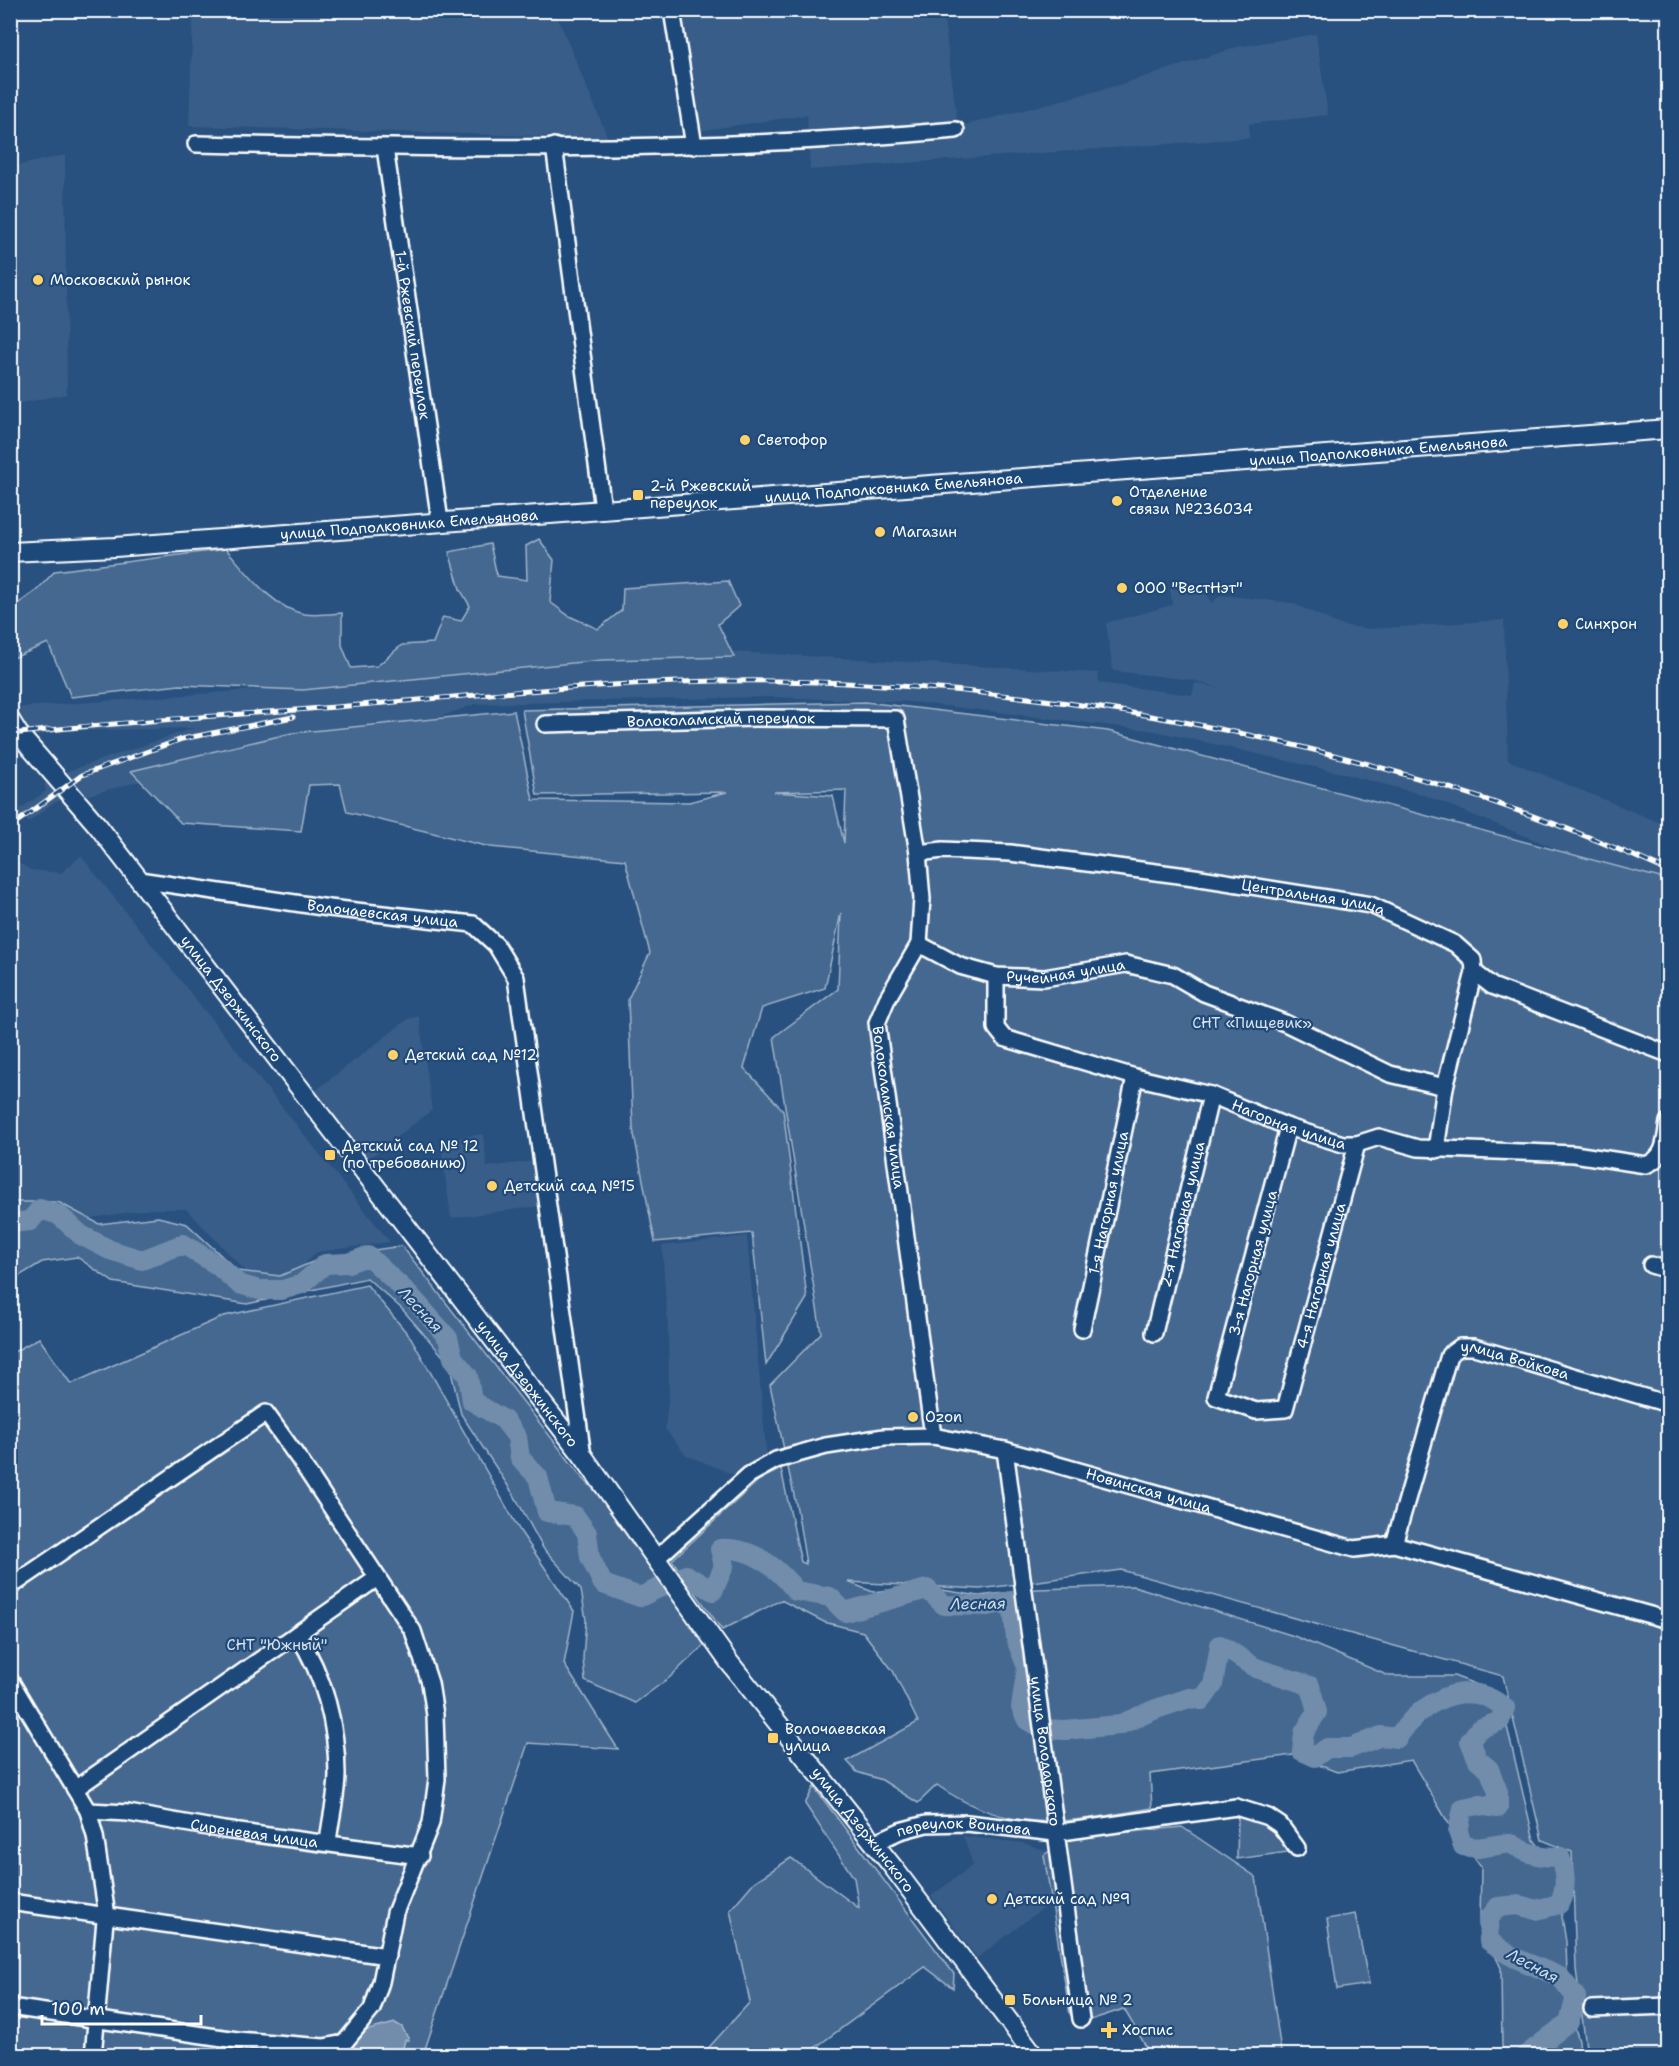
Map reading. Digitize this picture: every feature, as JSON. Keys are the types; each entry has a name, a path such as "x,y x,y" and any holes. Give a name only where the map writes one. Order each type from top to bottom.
{"main road":[{"name":"улица Подполковника Емельянова","path":"10,552 115,547 1668,429"},
{"name":"улица Дзержинского","path":"10,720 18,733 98,826 583,1456 729,1662 874,1843 1035,2055"}],"street":[{"path":"672,10 694,146"},
{"path":"196,144 385,148 694,146 956,130"},
{"path":"554,146 603,509"},
{"name":"1-й Ржевский переулок","path":"385,148 440,521"},
{"name":"Волоколамский переулок","path":"545,724 754,718 896,718"},
{"name":"Волоколамская улица","path":"896,718 918,852 922,899 919,944 887,999 877,1023 933,1436"},
{"name":"Центральная улица","path":"918,852 943,850 1011,853 1194,877 1371,905 1455,944 1473,960 1474,972 1492,986 1668,1054"},
{"name":"Волочаевская улица","path":"139,880 329,908 473,924 496,945 516,978 583,1456"},
{"name":"Ручейная улица","path":"919,944 960,966 996,976 1044,978 1126,964 1173,975 1204,993 1285,1023 1390,1074 1445,1087"},
{"path":"1436,1150 1445,1087 1474,972"},
{"name":"Нагорная улица","path":"996,976 996,1028 1004,1038 1135,1077 1211,1095 1288,1128 1342,1144 1357,1144 1379,1137 1418,1148 1436,1150 1574,1154 1646,1165 1655,1161 1663,1152 1668,1122"},
{"name":"1-я Нагорная улица","path":"1082,1329 1135,1077"},
{"name":"2-я Нагорная улица","path":"1154,1333 1211,1095"},
{"name":"3-я Нагорная улица","path":"1285,1408 1256,1411 1216,1397 1288,1128"},
{"name":"4-я Нагорная улица","path":"1285,1408 1357,1144"},
{"path":"1651,1266 1668,1270"},
{"name":"улица Войкова","path":"1394,1544 1449,1355 1460,1347 1474,1347 1668,1404"},
{"path":"10,1587 266,1413 300,1459 413,1631 430,1683 435,1715 437,1779 431,1823 420,1856 395,1913 387,1956 372,2009 344,2043 333,2046 237,2040 10,2007"},
{"name":"Новинская улица","path":"657,1558 711,1506 749,1475 777,1460 826,1446 884,1437 933,1436 1005,1450 1354,1549 1394,1544 1668,1620"},
{"name":"улица Володарского","path":"1005,1450 1043,1720 1055,1833 1236,1807 1268,1816 1280,1825 1298,1848"},
{"path":"75,1789 377,1578"},
{"path":"297,1634 320,1676 332,1726 337,1775 328,1843"},
{"path":"10,1680 88,1811 103,1876 106,1916 93,2055"},
{"name":"Сиреневая улица","path":"88,1811 128,1813 224,1830 420,1856"},
{"name":"переулок Воинова","path":"874,1843 900,1831 926,1824 967,1823 1055,1833"},
{"path":"1055,1833 1081,2019"},
{"path":"10,1902 387,1956"},
{"path":"1592,2009 1668,2006"}],"shaded area":[{"path":"193,11 555,11 608,138 189,126"},
{"path":"661,11 943,11 958,127 1119,85 1241,46 1316,34 1328,115 1249,124 1249,138 810,170 807,115 684,133"},
{"name":"Московский рынок","path":"65,155 67,394 11,405 11,167"},
{"path":"1205,588 1211,603 1221,595 1293,603 1340,625 1370,629 1504,620 1508,760 1668,826 1668,894 1586,857 1584,860 1424,795 1341,773 1155,731 911,702 769,697 475,704 427,722 290,740 78,798 75,794 50,805 29,822 22,819 14,825 20,829 11,836 11,815 46,791 44,784 65,772 194,728 62,731 26,738 11,722 11,708 400,679 684,649 1098,673 1099,683 1192,695 1195,683 1219,688 1192,680 1113,671 1106,623 1172,605 1170,589"},
{"path":"81,856 390,1242 317,1252 286,1282 260,1286 186,1209 151,1209 78,1220 11,1221 10,1126 14,1123 10,1120 10,858 31,870 61,873"},
{"name":"Детский сад №12","path":"419,1016 432,1110 367,1160 315,1091 408,1019"},
{"name":"Детский сад №15","path":"483,1134 487,1167 535,1161 541,1206 451,1218 440,1140"},
{"path":"747,1236 767,1460 734,1475 686,1455 665,1429 669,1392 668,1332 662,1246"},
{"name":"Детский сад №9","path":"963,1836 1023,1843 1047,1851 1044,1855 1051,1902 977,1958 931,1896 973,1865"},
{"path":"395,2023 402,2027 409,2040 405,2040 402,2052 394,2055 348,2055 348,2051 365,2031"}],"green space":[{"path":"539,539 554,560 550,602 569,616 598,629 622,610 623,588 728,581 739,606 718,624 734,657 602,660 303,690 180,685 71,697 48,643 11,659 11,609 37,590 55,571 226,549 251,578 281,605 304,614 342,613 342,645 351,668 377,666 402,645 433,643 443,617 461,621 470,606 460,589 449,552 490,544 497,576 527,580 526,546"},
{"name":"СНТ «Пищевик»","path":"865,702 1108,731 1668,880 1668,2055 1587,2055 1576,1969 1572,1852 1542,1840 1503,1676 1121,1570 980,1589 848,1582 873,1592 905,1588 942,1590 979,1596 1037,1589 1134,1586 1294,1636 1389,1676 1454,1676 1499,1693 1534,1840 1554,1866 1566,1942 1568,2006 1579,2041 1580,2055 1499,2055 1502,2049 1501,1968 1480,1923 1481,1867 1449,1824 1411,1760 1337,1772 1293,1755 1150,1774 1152,1808 1067,1821 1016,1819 990,1813 937,1785 918,1803 882,1780 857,1772 847,1761 918,1722 893,1671 863,1632 824,1622 781,1600 722,1630 672,1560 759,1480 781,1469 801,1562 806,1564 797,1509 770,1385 821,1333 774,1037 838,989 841,913 825,988 762,1008 744,1068 783,1110 807,1298 766,1365 752,1233 655,1242 633,1129 628,999 650,953 625,860 490,847 347,812 340,784 309,785 301,831 181,823 131,771 292,733 514,711 533,800 689,802 727,792 537,795 522,710","holes":["846,790 844,843 833,796 774,792"]},
{"path":"10,1202 58,1202 99,1224 158,1217 187,1224 238,1271 280,1276 324,1257 402,1246 581,1476 610,1507 705,1644 669,1678 635,1703 585,1681 583,1658 586,1620 581,1590 543,1548 514,1495 461,1414 449,1363 402,1309 367,1278 247,1304 113,1282 77,1257 42,1262 11,1281"},
{"name":"СНТ \"Южный\"","path":"367,1285 411,1338 520,1531 574,1611 564,1664 618,1749 528,1743 423,2055 11,2055 10,1354 39,1338 71,1384 224,1316"},
{"path":"814,1787 954,1974 953,1988 925,1967 805,2055 702,2055 750,2002 730,1910 754,1882 791,1858 859,1908 854,1878 805,1804"},
{"path":"1238,1816 1254,1820 1268,1828 1279,1838 1288,1852 1237,1859"},
{"path":"1182,1827 1256,1877 1281,2052 1151,2055 1124,2009 1081,2023 1077,2023 1070,2014 1044,1855 1068,1838"},
{"path":"1355,1914 1369,1984 1337,1989 1327,1919"}],"waterway":[{"name":"Лесная","path":"10,1223 30,1221 40,1209 59,1215 81,1235 110,1250 142,1260 183,1244 217,1265 239,1284 259,1290 282,1290 302,1284 325,1264 348,1263 368,1256 410,1295 448,1338 453,1358 468,1376 472,1401 504,1420 517,1437 520,1458 538,1477 547,1512 575,1516 587,1533 590,1557 603,1584 640,1597 686,1575 713,1591 724,1566 720,1549 732,1549 763,1560 781,1574 796,1591 830,1597 845,1612 927,1589 944,1605 988,1606 1012,1601 1016,1639 1027,1667 1021,1707 1027,1720 1043,1729 1065,1730 1119,1725 1189,1698 1202,1700 1213,1685 1220,1645 1256,1668 1310,1686 1317,1712 1304,1733 1302,1751 1315,1757 1327,1748 1351,1748 1381,1736 1397,1738 1418,1714 1431,1704 1445,1698 1460,1694 1475,1694 1490,1698 1505,1708 1500,1721 1479,1729 1470,1741 1478,1760 1489,1769 1498,1792 1498,1808 1479,1805 1463,1808 1458,1832 1463,1846 1478,1848 1510,1843 1534,1854 1560,1857 1564,1886 1559,1904 1536,1910 1518,1905 1498,1907 1488,1920 1489,1941 1513,1957 1560,1977 1576,1997 1569,2022 1525,2056"}],"railway":[{"path":"10,734 617,685 725,681 891,685 1004,695 1119,711 1233,732 1346,758 1457,790 1565,828 1668,871"},
{"path":"10,827 82,775 182,739 293,717"}],"place":[{"name":"Московский рынок","path":"38,280"},
{"name":"Светофор","path":"745,440"},
{"name":"2-й Ржевский переулок","path":"638,495"},
{"name":"Отделение связи №236034","path":"1117,501"},
{"name":"Магазин","path":"880,532"},
{"name":"ООО \"ВестНэт\"","path":"1122,588"},
{"name":"Синхрон","path":"1563,624"},
{"name":"Детский сад №12","path":"393,1055"},
{"name":"Детский сад № 12 (по требованию)","path":"330,1155"},
{"name":"Детский сад №15","path":"492,1186"},
{"name":"Ozon","path":"913,1417"},
{"name":"Волочаевская улица","path":"773,1738"},
{"name":"Детский сад №9","path":"992,1899"},
{"name":"Больница № 2","path":"1010,2000"},
{"name":"Хоспис","path":"1109,2030"}]}
